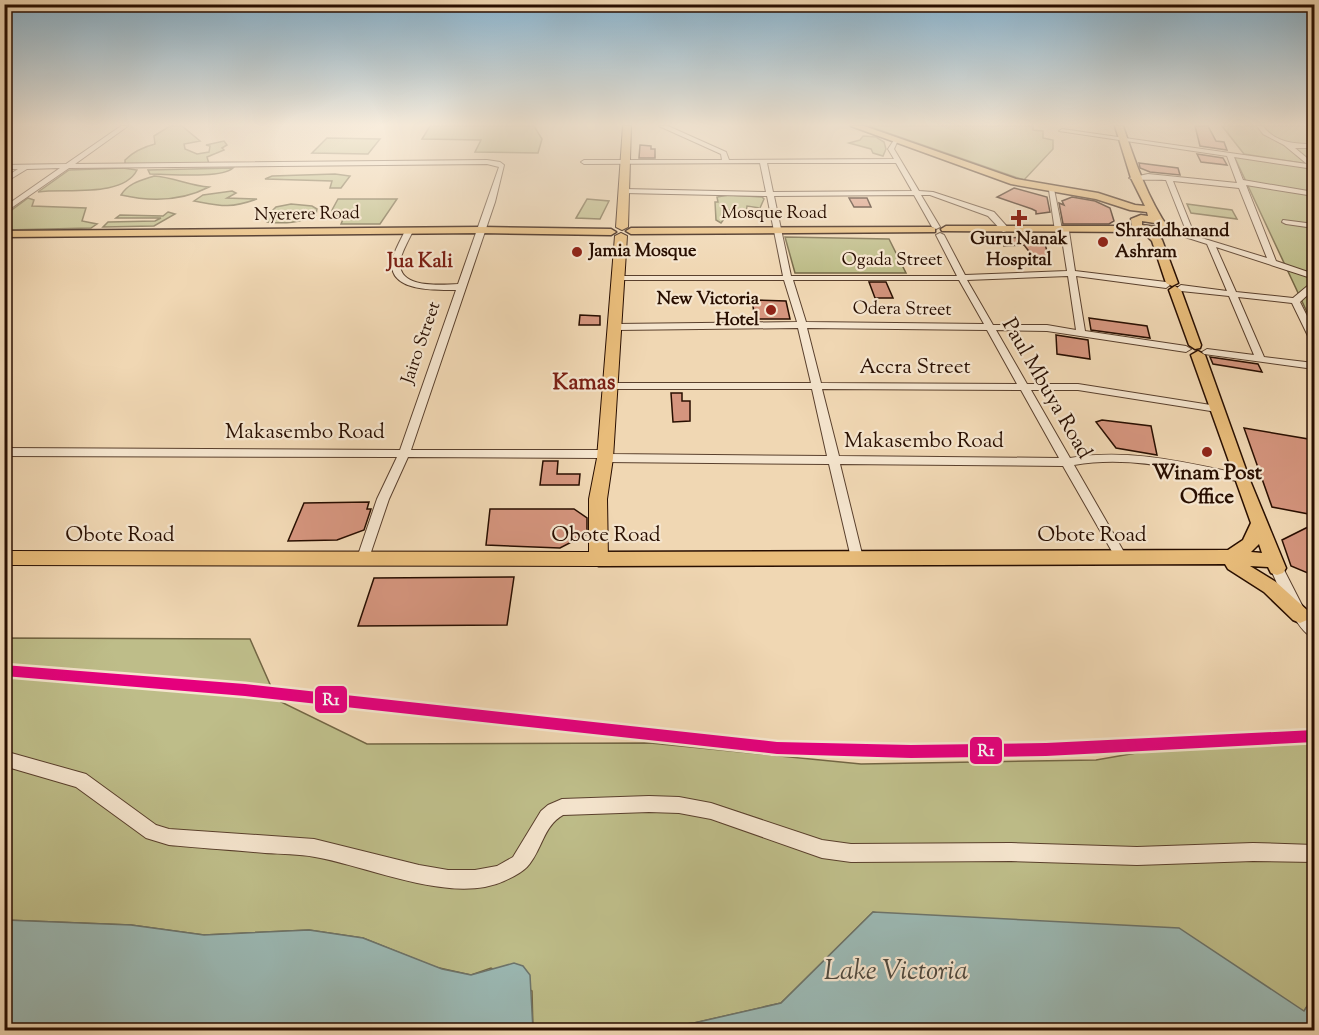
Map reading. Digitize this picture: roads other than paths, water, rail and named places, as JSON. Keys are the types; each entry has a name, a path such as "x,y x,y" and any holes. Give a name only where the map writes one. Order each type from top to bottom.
{"highway":[{"path":"599,559 598,499 605,456 616,327 624,174"},
{"name":"Obote Road","path":"4,558 599,559"}],"main road":[{"path":"992,174 1014,182 1052,190 1098,196 1153,215"},
{"path":"1128,174 1131,186 1130,206 1142,226 1162,232"},
{"path":"1098,196 1131,186"},
{"path":"1131,186 1146,197 1162,232 1174,286 1241,478 1275,565 1233,560"},
{"path":"1131,186 1146,197"},
{"name":"Mosque Road","path":"621,231 1115,230 1142,226 1153,215"},
{"name":"Nyerere Road","path":"4,234 621,231"},
{"path":"1233,560 1250,544 1258,524"},
{"name":"Obote Road","path":"599,559 1122,560 1208,558 1233,560"},
{"path":"1233,560 1270,587 1300,615"}],"street":[{"path":"4,211 58,174"},
{"name":"Jairo Street","path":"363,558 384,499 404,453 499,174"},
{"path":"765,174 788,278 802,326 857,558"},
{"name":"Paul Mbuya Road","path":"905,174 939,231 962,278 1122,560"},
{"path":"1238,174 1273,263"},
{"path":"1131,186 1148,176 1242,184 1314,194"},
{"path":"1169,178 1192,237"},
{"path":"1052,190 1071,273 1081,333"},
{"path":"624,191 937,194 991,214 1006,230"},
{"path":"1286,222 1314,226"},
{"path":"409,231 396,259 398,274 402,280 419,286 459,287"},
{"path":"1162,232 1175,232 1210,242 1314,277"},
{"path":"1210,242 1230,294 1260,358"},
{"name":"Ogada Street","path":"618,278 962,278 1071,273 1295,301"},
{"path":"1314,285 1295,301 1314,338"},
{"name":"Odera Street","path":"616,327 1047,328 1314,366"},
{"name":"Accra Street","path":"611,386 1024,385 1102,389 1217,409"},
{"name":"Makasembo Road","path":"4,452 404,453 834,461 1067,462 1087,457 1131,458 1241,478"},
{"path":"1275,565 1300,615 1314,632"},
{"path":"4,758 80,780 152,832 169,837 314,848 338,852 387,868 458,880 481,879 518,864 530,849 545,817 552,810 562,807 650,804 711,811 822,849 851,853 1011,852 1137,856 1254,852 1314,854"}],"water":[{"name":"Lake Victoria","path":"873,912 1179,928 1304,1011 1314,996 1314,1030 639,1030 694,1023 781,1003"},
{"path":"5,920 131,925 204,935 309,930 363,938 442,969 471,975 514,963 523,966 530,975 533,1030 5,1030"}],"place":[{"name":"Guru Nanak Hospital","path":"1019,218"},
{"name":"Shraddhanand Ashram","path":"1103,242"},
{"name":"Jamia Mosque","path":"577,252"},
{"name":"New Victoria Hotel","path":"771,310"},
{"name":"Winam Post Office","path":"1207,452"}],"district":[{"name":"Jua Kali","path":"420,262"},
{"name":"Kamas","path":"584,384"}]}
